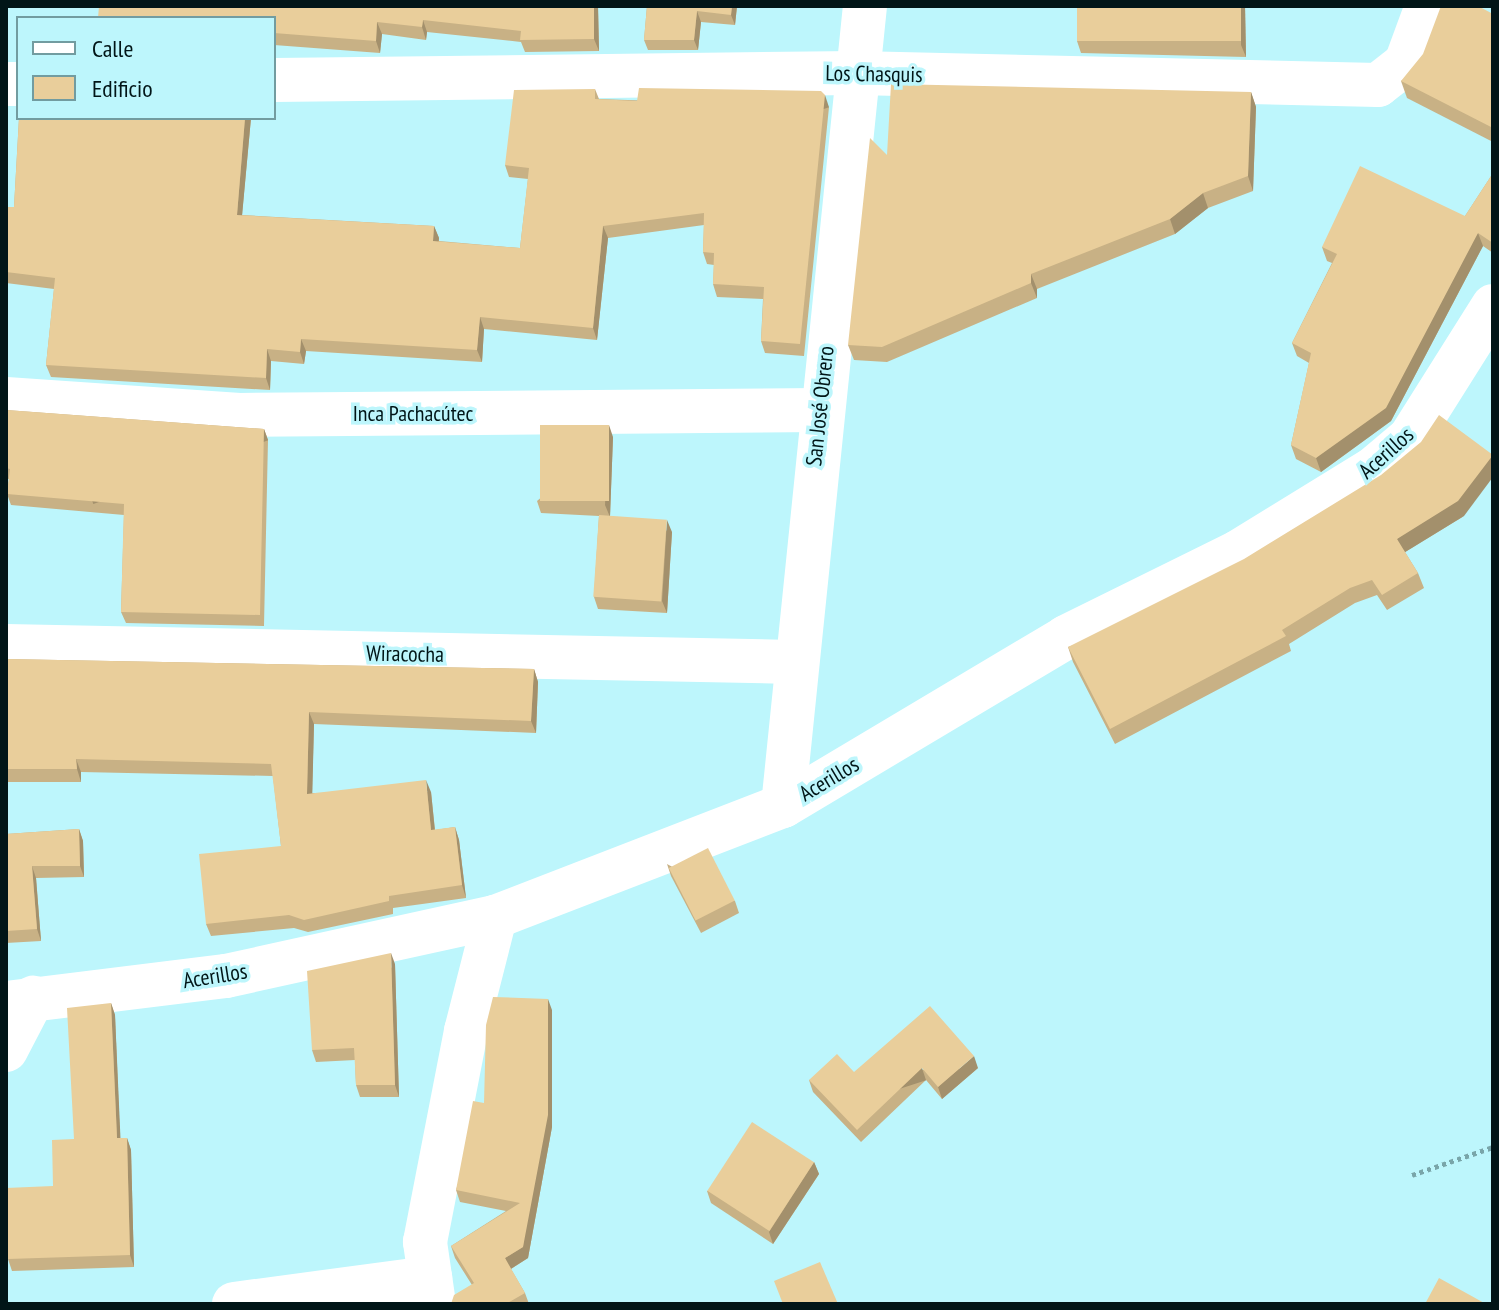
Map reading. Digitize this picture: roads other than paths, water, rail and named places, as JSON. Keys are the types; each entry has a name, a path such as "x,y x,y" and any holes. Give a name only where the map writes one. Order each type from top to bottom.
{"street":[{"name":"San José Obrero","path":"783,806 794,662 865,6"},
{"name":"Los Chasquis","path":"276,80 856,73 1378,85 1406,63 1427,6"},
{"name":"Acerillos","path":"20,1000 226,976 495,917 783,806 1066,637 1238,552 1373,469 1410,438 1493,306"},
{"name":"Inca Pachacútec","path":"6,399 239,415 820,410"},
{"name":"Wiracocha","path":"11,646 794,662"},
{"path":"234,1304 432,1291 425,1242 466,1031 495,917"},
{"path":"6,1050 20,1000"}]}
